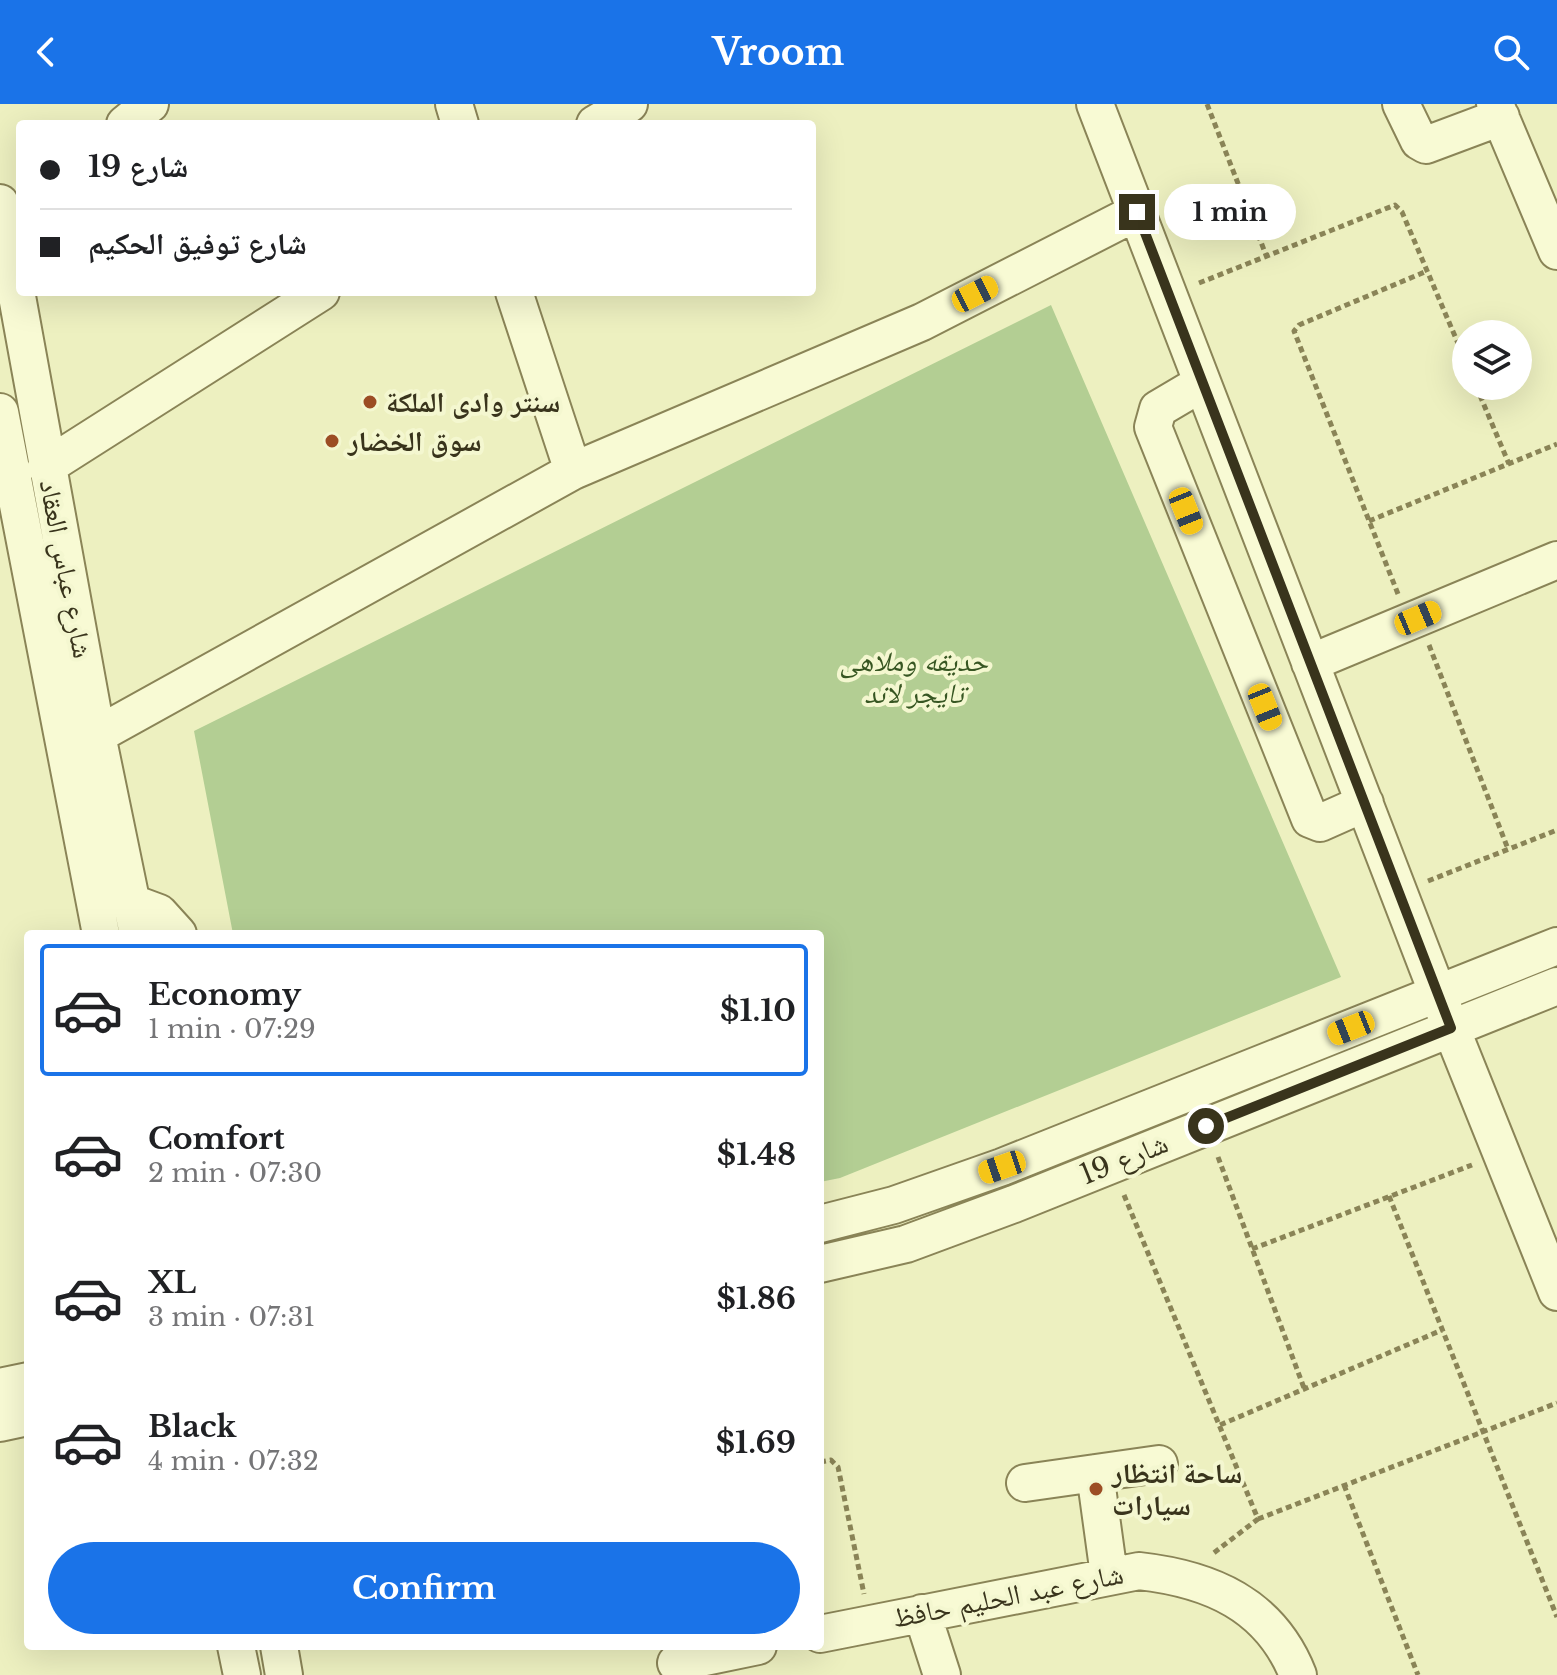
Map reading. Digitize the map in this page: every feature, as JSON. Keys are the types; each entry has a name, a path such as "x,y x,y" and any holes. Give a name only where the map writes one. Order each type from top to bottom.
{"street":[{"path":"130,120 150,104"},
{"path":"602,120 629,104"},
{"path":"1095,104 1451,1028 1557,1292"},
{"path":"1401,104 1419,141 1426,145 1498,111 1557,251"},
{"name":"شارع عباس العقاد","path":"8,210 16,264"},
{"path":"97,735 573,471 922,322 1137,212"},
{"name":"شارع عباس العقاد","path":"21,296 46,467 135,918"},
{"path":"46,467 315,296"},
{"path":"515,296 573,471"},
{"path":"1202,383 1158,409 1153,427 1310,819 1320,823 1365,803"},
{"name":"شارع عباس العقاد","path":"0,412 100,930"},
{"path":"1310,663 1557,560"},
{"path":"135,918 159,913 174,930"},
{"name":"شارع 19","path":"824,1223 894,1205 1002,1167 1557,946"},
{"name":"شارع 19","path":"824,1263 906,1244 1557,986"},
{"path":"0,1387 24,1382"},
{"path":"0,1423 24,1418"},
{"path":"1025,1483 1159,1464"},
{"path":"1095,1473 1109,1575"},
{"name":"شارع عبد الحليم حافظ","path":"824,1633 1139,1571 1184,1576 1226,1593 1262,1619 1290,1655 1298,1675"},
{"path":"922,1613 942,1675"},
{"path":"237,1650 242,1675"},
{"path":"280,1650 284,1675"},
{"path":"675,1661 736,1650"}],"path":[{"path":"1207,104 1266,255"},
{"path":"1169,296 1395,205 1402,212 1452,329"},
{"path":"1427,271 1299,325 1294,331 1369,521 1414,620 1508,849"},
{"path":"1482,400 1509,464"},
{"path":"1369,521 1557,444"},
{"path":"1399,892 1557,830"},
{"path":"1206,1126 1304,1388"},
{"path":"1252,1249 1502,1154"},
{"path":"1111,1165 1258,1519"},
{"path":"1389,1196 1557,1617"},
{"path":"1220,1425 1442,1330"},
{"path":"1184,1576 1258,1519 1557,1403"},
{"path":"824,1461 831,1460 838,1467 870,1624"},
{"path":"1344,1485 1418,1675"}],"green space":[{"name":"حديقه وملاهى تايجر لاند","path":"1051,305 1341,977 840,1178 824,1181 824,930 232,930 194,731"}],"place":[{"name":"سنتر وادى الملكة","path":"370,402"},
{"name":"سوق الخضار","path":"332,441"},
{"name":"ساحة انتظار سيارات","path":"1096,1489"}],"route":[{"path":"1137,212 1451,1028 1206,1126"}]}
